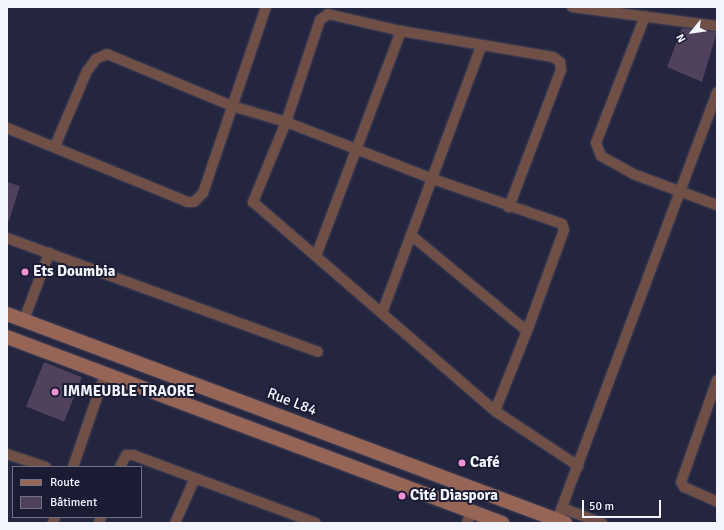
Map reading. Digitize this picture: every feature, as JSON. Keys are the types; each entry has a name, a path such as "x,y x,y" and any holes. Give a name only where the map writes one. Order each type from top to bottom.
{"main road":[{"name":"Rue L84","path":"7,314 560,518"},
{"path":"7,337 469,517 502,523"},
{"path":"136,386 144,365"}],"street":[{"path":"7,128 55,146 187,202 194,202 203,193 266,7"},
{"path":"572,7 631,10 645,16 717,26"},
{"path":"509,207 561,70 560,62 553,57 481,47 400,31 328,14 323,16 286,122 253,202 494,411 578,466"},
{"path":"645,16 596,143 601,156 681,194 717,205"},
{"path":"316,256 358,150 400,31"},
{"path":"382,313 412,236 481,47"},
{"path":"55,146 87,71 96,59 107,54 232,106 286,122 433,179 509,207 562,224 564,230 527,331 494,411"},
{"path":"602,523 560,518 578,466 681,194 717,92"},
{"path":"412,236 527,331"},
{"path":"7,238 318,352"},
{"path":"24,320 49,253"},
{"path":"73,466 105,374"},
{"path":"717,380 681,482 684,487 717,502"},
{"path":"7,454 43,466"},
{"path":"120,466 126,455 133,455 316,523"},
{"path":"175,523 195,478"}],"building":[{"path":"682,28 717,32 702,82 667,67"},
{"path":"7,182 20,186 9,221 7,221"},
{"name":"IMMEUBLE TRAORE","path":"44,362 82,377 64,422 26,407"}],"place":[{"name":"Ets Doumbia","path":"25,272"},
{"name":"IMMEUBLE TRAORE","path":"55,392"},
{"name":"Café","path":"462,463"},
{"name":"Cité Diaspora","path":"402,496"}]}
